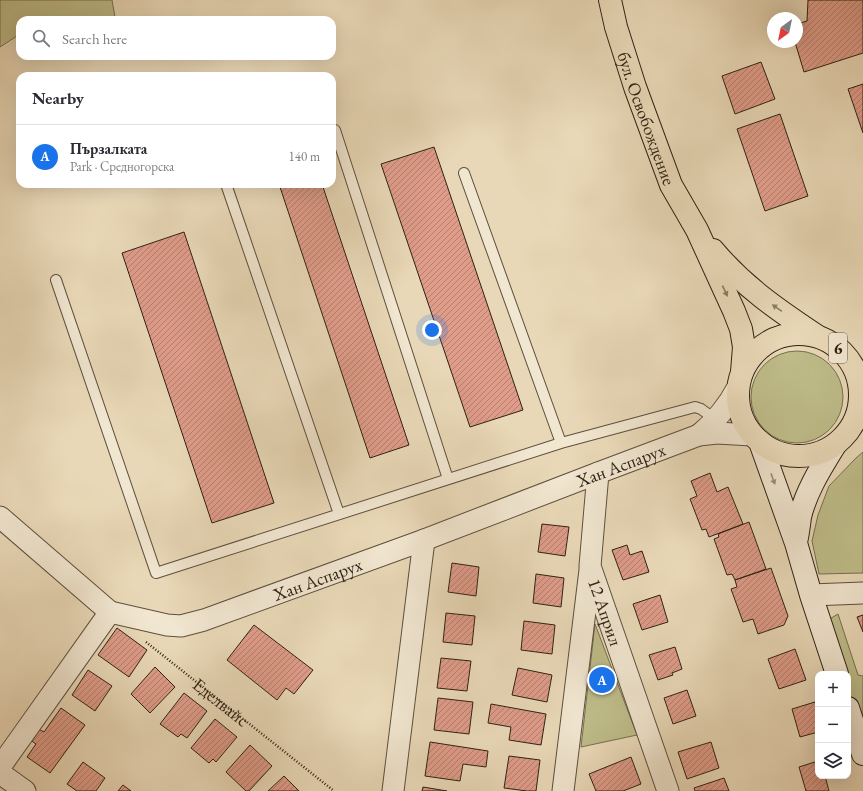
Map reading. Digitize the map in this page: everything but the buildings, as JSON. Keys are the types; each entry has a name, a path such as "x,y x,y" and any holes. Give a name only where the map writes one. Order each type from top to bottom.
{"main road":[{"name":"бул. Освобождение","path":"610,0 616,27 635,87 671,185 697,230 741,329 744,347 740,379"},
{"name":"бул. Освобождение","path":"697,230 730,270 749,287 778,309 827,341"},
{"name":"6","path":"756,439 745,424 740,412 738,400 740,379 748,362 755,352 775,339 786,335 798,334 809,335 863,355"},
{"name":"6","path":"827,341 842,351 849,360 855,370 860,387 860,405 857,416 852,427 840,441"},
{"path":"756,439 770,449 780,453 791,456 803,456 825,451 863,426"},
{"path":"756,439 796,543 836,671"},
{"path":"796,543 800,517 806,498 814,481 840,441"},
{"path":"851,717 863,754"}],"street":[{"name":"Хан Аспарух","path":"699,435 716,420 732,399 740,379"},
{"name":"Хан Аспарух","path":"110,612 167,626 181,626 204,620 424,540 699,435 717,433 756,439"},
{"name":"12 Април","path":"598,473 590,566 668,791"},
{"path":"0,517 110,612 0,767"},
{"path":"393,791 424,540"},
{"path":"563,791 590,566"},
{"path":"811,595 863,592"},
{"path":"0,773 25,791"}],"lane":[{"path":"336,133 448,479"},
{"path":"464,173 561,443"},
{"path":"227,188 339,514"},
{"path":"56,280 156,573 561,443 695,407 701,409 716,420"}],"path":[{"name":"Еделвайс","path":"141,637 334,791"}],"shaded area":[{"path":"0,0 112,0 115,16 16,16 16,37 0,47"},
{"path":"788,351 806,351 823,358 836,371 843,388 843,406 836,423 823,436 806,443 788,443 771,436 758,423 751,406 751,388 758,371 771,358"},
{"path":"863,452 863,573 819,574 812,541 818,515 829,486"},
{"path":"838,614 858,675 863,676 863,736 851,702 851,671 840,671 823,623"},
{"path":"595,624 637,735 581,747"}],"place":[{"name":"Пързалката","path":"602,680"}]}
